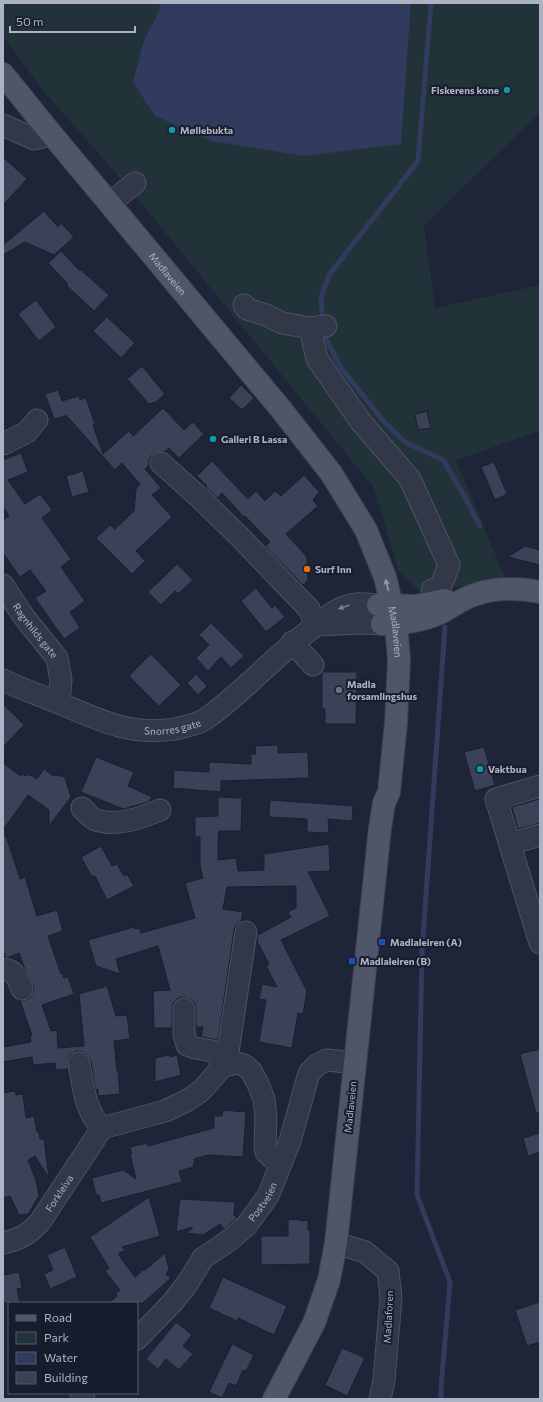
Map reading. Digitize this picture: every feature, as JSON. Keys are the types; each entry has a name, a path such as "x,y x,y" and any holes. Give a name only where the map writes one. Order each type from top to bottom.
{"main road":[{"name":"Madlaveien","path":"3,74 255,378 331,473 366,530 384,577 387,615 399,660 396,723 389,792 384,803 379,836 336,1243 329,1280 314,1324 274,1399"},
{"path":"387,615 418,621 443,600 458,601 475,594 508,588 540,592"}],"street":[{"path":"3,126 34,139 42,137 49,131"},
{"path":"110,203 135,183"},
{"path":"244,305 247,309 266,315 282,323 318,327 317,359 361,422 410,479 449,564 440,588 432,590 434,609"},
{"path":"3,444 26,432 37,420"},
{"path":"161,463 236,533 309,609 316,625"},
{"name":"Ragnhilds gate","path":"3,584 24,617 57,658 61,680 59,703"},
{"name":"Snorres gate","path":"3,680 19,688 107,723 134,729 160,731 184,727 202,721 221,707 292,642 341,607 358,603 387,615"},
{"path":"292,642 312,665"},
{"path":"540,786 496,799 510,844 534,898 540,943"},
{"path":"82,808 95,820 109,822 128,821 160,810"},
{"path":"510,844 540,835"},
{"path":"230,1064 228,1053 246,932"},
{"path":"3,968 15,974 22,989"},
{"path":"184,1009 184,1034 187,1045 212,1051 230,1064"},
{"name":"Postveien","path":"138,1338 188,1284 203,1258 227,1242 246,1226 259,1210 268,1196 290,1141 309,1073 317,1065 328,1060 355,1063"},
{"path":"79,1063 86,1102 94,1120 102,1128 165,1111 186,1101 201,1091 223,1066 236,1063 244,1066 251,1071 264,1099 266,1117 266,1152 281,1163"},
{"name":"Forkleiva","path":"3,1243 29,1234 40,1222 102,1128"},
{"name":"Madlaforen","path":"336,1243 365,1252 388,1271 392,1298 384,1380 380,1399"}],"green space":[{"name":"Møllebukta","path":"3,3 160,3 159,11 144,40 400,144 411,3 540,3 540,112 424,226 435,308 540,285 540,431 456,460 505,578 422,593 399,572 374,488 129,188 41,88 3,36"}],"water":[{"path":"160,3 411,3 401,144 304,156 212,141 155,116 133,82 144,40 159,11"}],"building":[{"path":"3,157 27,179 3,205"},
{"path":"44,211 58,227 61,223 74,237 54,255 25,242 3,255 3,245"},
{"path":"61,251 80,271 81,270 109,295 94,311 66,285 68,284 48,263"},
{"path":"36,300 56,327 39,341 18,314"},
{"path":"107,317 135,343 121,358 93,331"},
{"path":"142,366 165,394 156,402 149,404 127,379"},
{"path":"241,385 254,398 242,410 229,398"},
{"path":"58,390 62,401 79,396 80,400 86,398 103,454 129,431 133,436 163,408 184,430 193,422 204,434 179,458 169,448 164,452 158,452 152,455 149,460 149,465 145,469 161,488 152,495 172,517 136,551 145,561 132,574 96,538 110,525 115,529 134,511 136,489 140,484 122,463 115,470 65,414 66,416 54,419 45,394"},
{"path":"427,411 431,428 418,430 415,414"},
{"path":"21,453 28,472 8,480 25,504 40,494 52,510 42,518 71,559 61,567 85,601 70,612 80,628 64,639 35,598 46,591 30,570 20,577 3,553 3,520 9,516 3,507 3,460"},
{"path":"212,461 248,499 256,491 265,501 275,491 281,496 304,475 319,492 313,500 318,506 286,534 307,557 308,580 303,585 265,546 270,542 245,516 244,517 222,493 217,498 197,476"},
{"path":"494,462 507,494 495,500 481,467"},
{"path":"83,471 89,492 72,497 66,476"},
{"path":"525,546 540,550 540,565 508,557"},
{"path":"177,564 193,580 178,594 175,591 161,605 148,592"},
{"path":"256,588 272,608 275,605 285,617 266,632 241,601"},
{"path":"211,623 244,656 231,668 221,657 208,671 196,658 209,645 199,635"},
{"path":"151,654 181,685 159,706 129,676"},
{"name":"Madla forsamlingshus","path":"322,672 357,672 356,724 325,724 325,709 322,709"},
{"path":"196,674 207,686 198,695 187,683"},
{"path":"3,704 24,725 3,747"},
{"path":"278,745 278,753 308,752 309,778 221,781 221,792 173,788 174,770 209,772 209,762 251,764 251,754 256,754 255,746"},
{"name":"Vaktbua","path":"484,747 495,785 475,791 464,752"},
{"path":"96,757 134,772 128,786 152,797 148,802 123,809 81,792"},
{"path":"3,763 21,776 23,774 25,776 27,774 37,779 44,769 52,775 62,776 65,778 71,797 49,826 49,810 28,795 3,830"},
{"path":"218,797 242,798 241,831 219,831 218,844 218,860 236,858 238,871 264,870 264,854 329,844 330,871 308,872 330,916 281,940 307,991 303,1014 298,1013 292,1048 259,1042 266,1000 259,999 262,984 277,987 266,966 269,964 257,941 258,935 291,917 288,912 296,908 296,886 227,887 223,909 243,912 241,921 236,925 234,930 218,1040 201,1037 203,1027 196,1027 195,1003 184,997 178,998 173,1003 172,1028 154,1028 153,991 170,990 158,946 116,959 120,974 96,966 88,940 134,927 135,929 139,928 141,933 195,918 185,883 203,878 200,865 200,837 195,837 195,817 218,816"},
{"path":"540,799 540,823 518,829 512,807"},
{"path":"270,800 353,806 352,821 328,819 329,833 307,832 307,819 269,817"},
{"path":"3,836 6,836 20,879 25,877 37,916 57,910 63,931 48,936 61,974 62,973 64,978 68,977 74,994 42,1005 51,1031 57,1030 58,1048 84,1046 79,994 107,986 116,1016 127,1015 130,1039 114,1041 120,1094 98,1096 98,1089 96,1090 95,1087 91,1061 88,1055 83,1052 77,1051 71,1054 68,1059 68,1069 56,1070 55,1063 33,1065 32,1057 3,1062 3,1047 31,1042 30,1036 32,1035 20,1001 31,997 34,990 19,953 7,958 5,957 3,950"},
{"path":"101,846 112,866 117,864 124,876 127,874 134,886 107,900 95,876 92,877 81,857"},
{"path":"540,1049 540,1113 536,1113 520,1054"},
{"path":"169,1055 170,1057 177,1055 181,1075 155,1082 155,1058"},
{"path":"15,1091 16,1095 23,1094 26,1118 34,1116 40,1139 44,1139 49,1178 35,1156 28,1160 36,1180 39,1196 28,1214 19,1215 10,1196 3,1198 3,1093"},
{"path":"223,1110 246,1112 243,1157 208,1155 194,1159 194,1167 179,1171 182,1182 101,1203 99,1195 96,1195 92,1178 123,1170 136,1179 130,1154 132,1154 130,1147 147,1143 148,1146 214,1128 214,1116 222,1116"},
{"path":"540,1133 540,1152 528,1156 523,1138"},
{"path":"149,1197 160,1236 122,1247 125,1250 118,1254 135,1277 165,1253 169,1269 166,1274 171,1278 143,1303 110,1302 117,1296 116,1294 120,1290 105,1271 109,1268 90,1237"},
{"path":"180,1199 235,1202 234,1215 237,1218 224,1229 220,1224 203,1235 187,1233 193,1227 176,1232"},
{"path":"300,1219 300,1221 308,1220 308,1230 310,1230 310,1264 261,1265 261,1236 288,1236 288,1220"},
{"path":"65,1247 77,1277 50,1289 44,1274 53,1270 47,1255"},
{"path":"19,1272 22,1288 17,1289 20,1302 3,1303 3,1275"},
{"path":"223,1277 287,1306 274,1335 238,1318 237,1321 209,1308"},
{"path":"540,1302 540,1342 527,1346 515,1310"},
{"path":"176,1322 192,1335 183,1346 193,1354 179,1370 166,1359 158,1369 146,1359"},
{"path":"232,1344 254,1355 246,1371 243,1370 236,1386 229,1383 222,1398 209,1392"},
{"path":"342,1348 365,1358 347,1396 325,1385"}],"waterway":[{"path":"323,323 321,298 329,275 418,161 431,3"},
{"path":"323,331 341,368 385,423 405,442 443,460 480,526"},
{"path":"441,1399 450,1282 417,1195 422,951 445,627"}],"place":[{"name":"Fiskerens kone","path":"507,90"},
{"name":"Møllebukta","path":"172,130"},
{"name":"Galleri B Lassa","path":"213,439"},
{"name":"Surf Inn","path":"307,569"},
{"name":"Madla forsamlingshus","path":"339,690"},
{"name":"Vaktbua","path":"480,769"},
{"name":"Madlaleiren (A)","path":"382,942"},
{"name":"Madlaleiren (B)","path":"352,961"}]}
